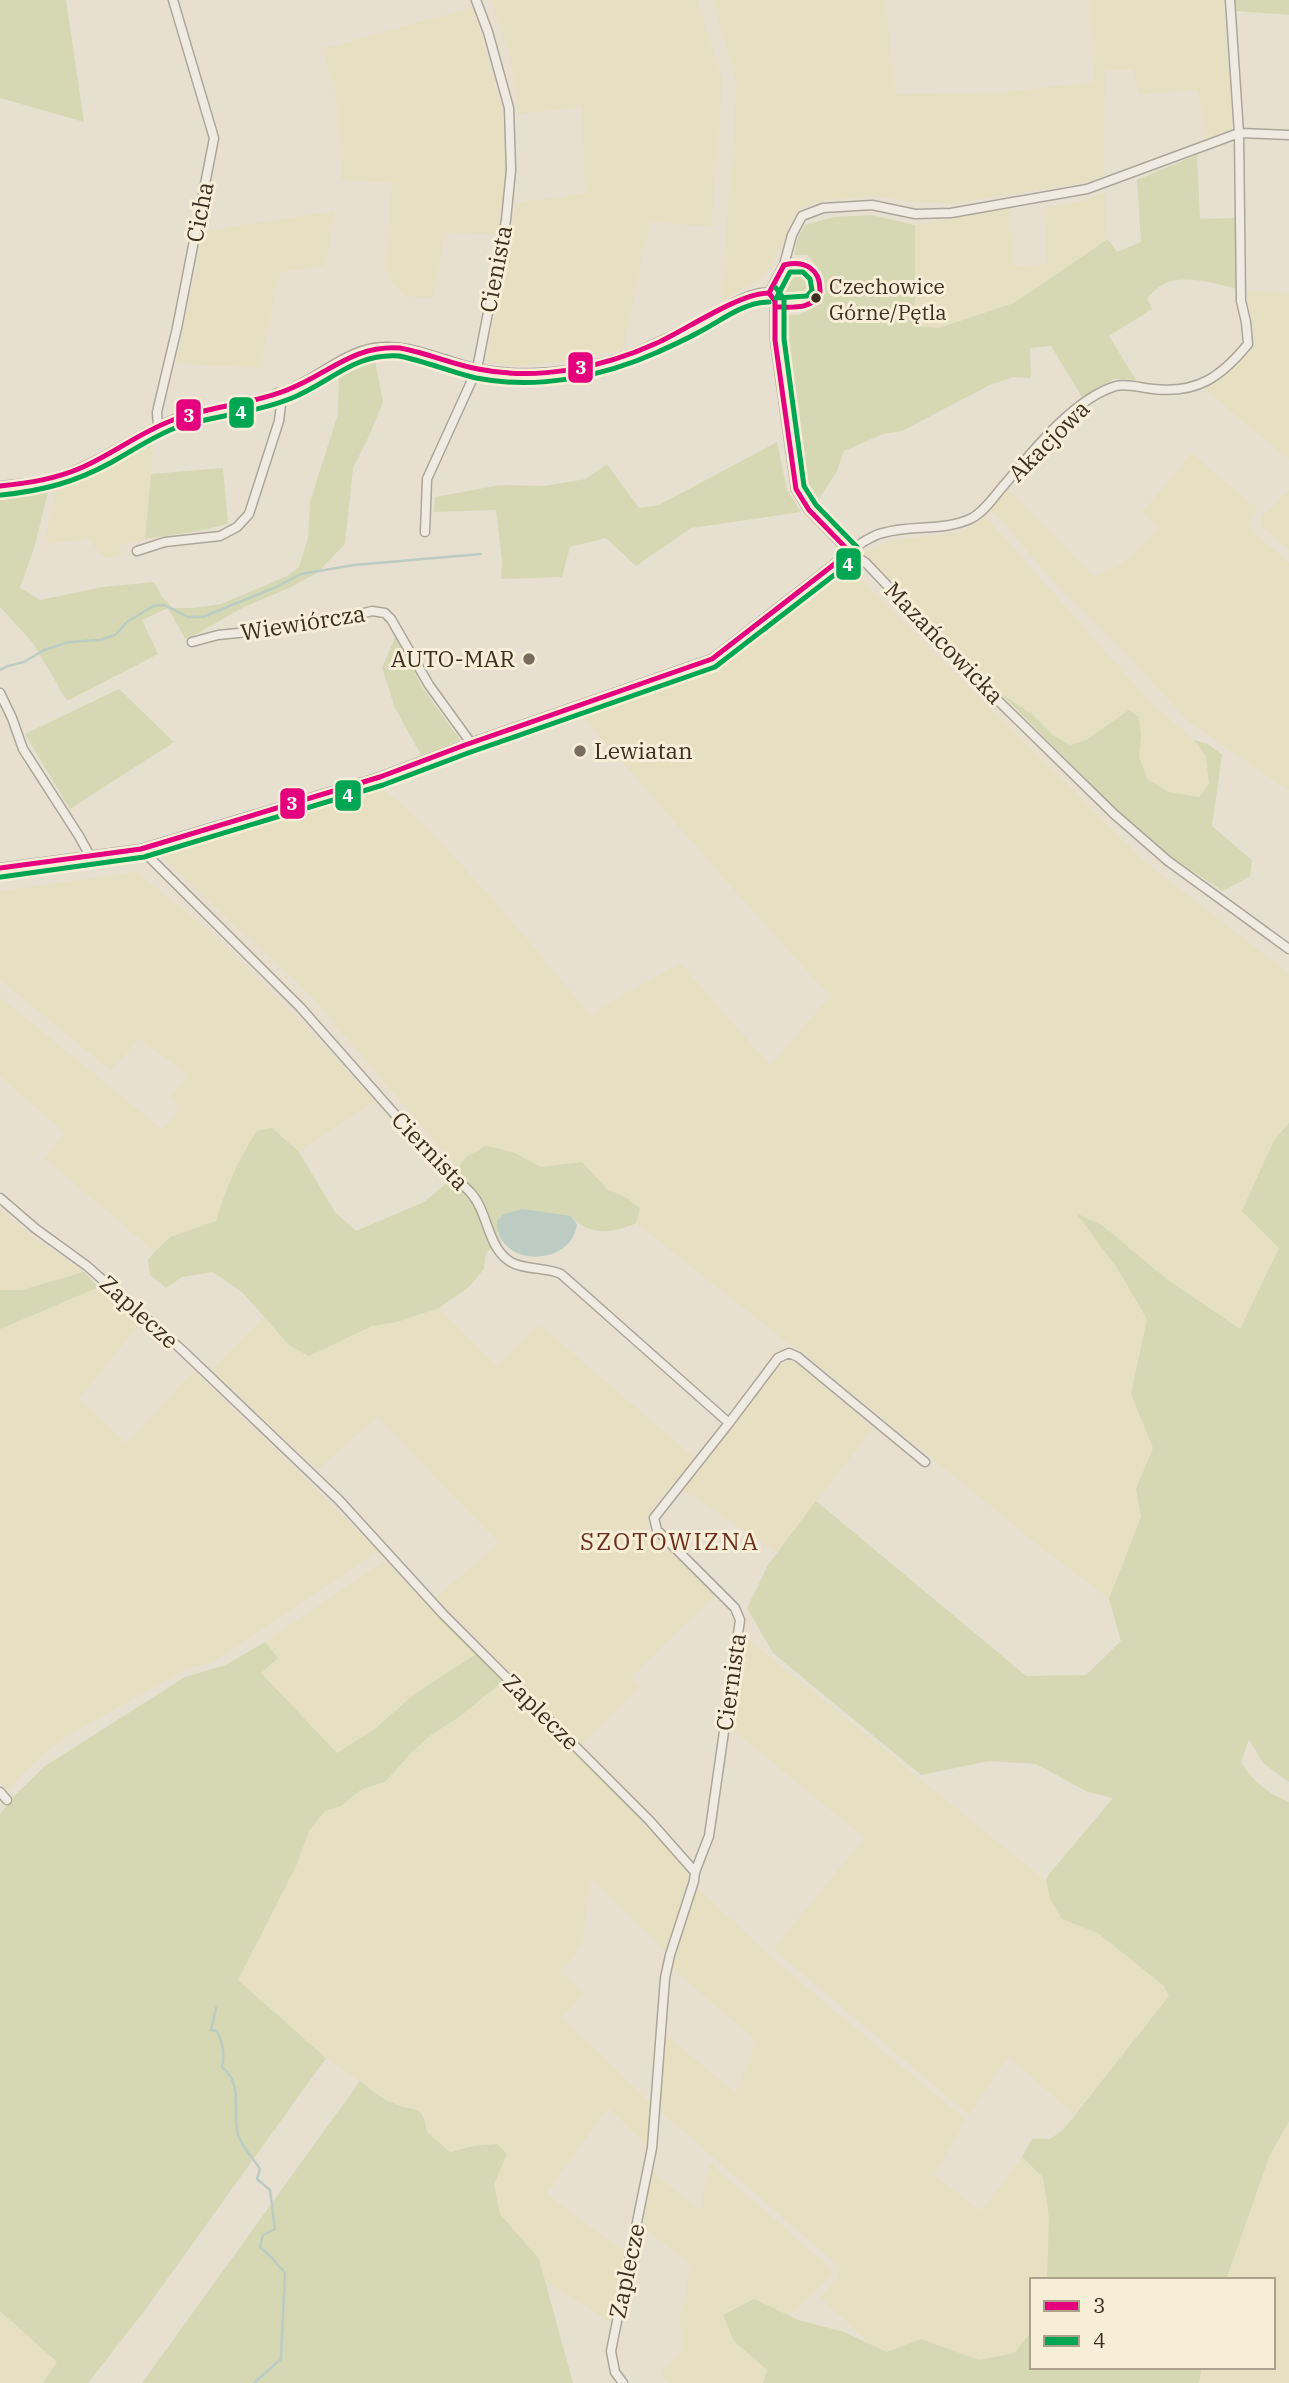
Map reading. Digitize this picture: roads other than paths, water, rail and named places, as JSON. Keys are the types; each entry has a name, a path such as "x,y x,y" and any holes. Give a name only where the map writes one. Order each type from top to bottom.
{"street":[{"name":"Cicha","path":"158,426 157,412 177,328 214,138 173,0"},
{"name":"Cienista","path":"425,532 427,479 477,369 506,220 511,170 509,108 488,32 476,0"},
{"name":"Akacjowa","path":"850,552 883,533 948,526 972,518 983,510 1056,428 1091,398 1117,386 1176,391 1199,386 1230,366 1248,344 1241,302 1239,132 1230,0"},
{"path":"0,486 27,484 68,473 97,461 158,426 290,390 352,356 374,348 402,348 477,369 517,373 594,366 625,356 761,291 769,293 784,265 792,234 802,216 823,208 872,205 915,214 951,213 1087,189 1239,132 1289,135"},
{"name":"Mazańcowicka","path":"769,293 776,307 775,340 796,489 809,510 850,552 866,563 976,678 1114,814 1168,861 1289,949"},
{"path":"137,551 165,542 220,536 237,527 248,514 279,421 281,405 277,393"},
{"path":"0,868 141,849 380,777 712,659 850,552"},
{"name":"Wiewiórcza","path":"192,642 259,629 317,625 380,611 391,619 429,685 471,743"},
{"path":"0,693 23,749 90,856"},
{"name":"Ciernista","path":"141,849 300,1007 445,1171 471,1193 488,1224 498,1251 511,1263 549,1269 561,1274 729,1423"},
{"name":"Zaplecze","path":"0,1198 36,1229 97,1274 182,1350 339,1500 443,1614 649,1820 695,1872 665,1978 652,2148 611,2351 614,2372 623,2383"},
{"name":"Ciernista","path":"695,1872 709,1836 740,1620 735,1608 657,1530 654,1518 778,1358 789,1353 798,1357 925,1462"},
{"path":"0,1792 7,1800"}],"waterway":[{"path":"0,670 69,642 100,640 115,635 127,622 153,606 164,605 188,617 203,617 301,574 354,565 481,554"},
{"path":"216,2008 211,2030 217,2031 219,2035 223,2053 222,2067 233,2081 238,2135 260,2169 257,2179 270,2190 275,2229 263,2235 260,2247 285,2273 281,2359 254,2383"}],"place":[{"name":"Czechowice Górne/Pętla","path":"816,298"},
{"name":"AUTO-MAR","path":"529,659"},
{"name":"Lewiatan","path":"580,751"}],"district":[{"name":"SZOTOWIZNA","path":"670,1542"}]}
